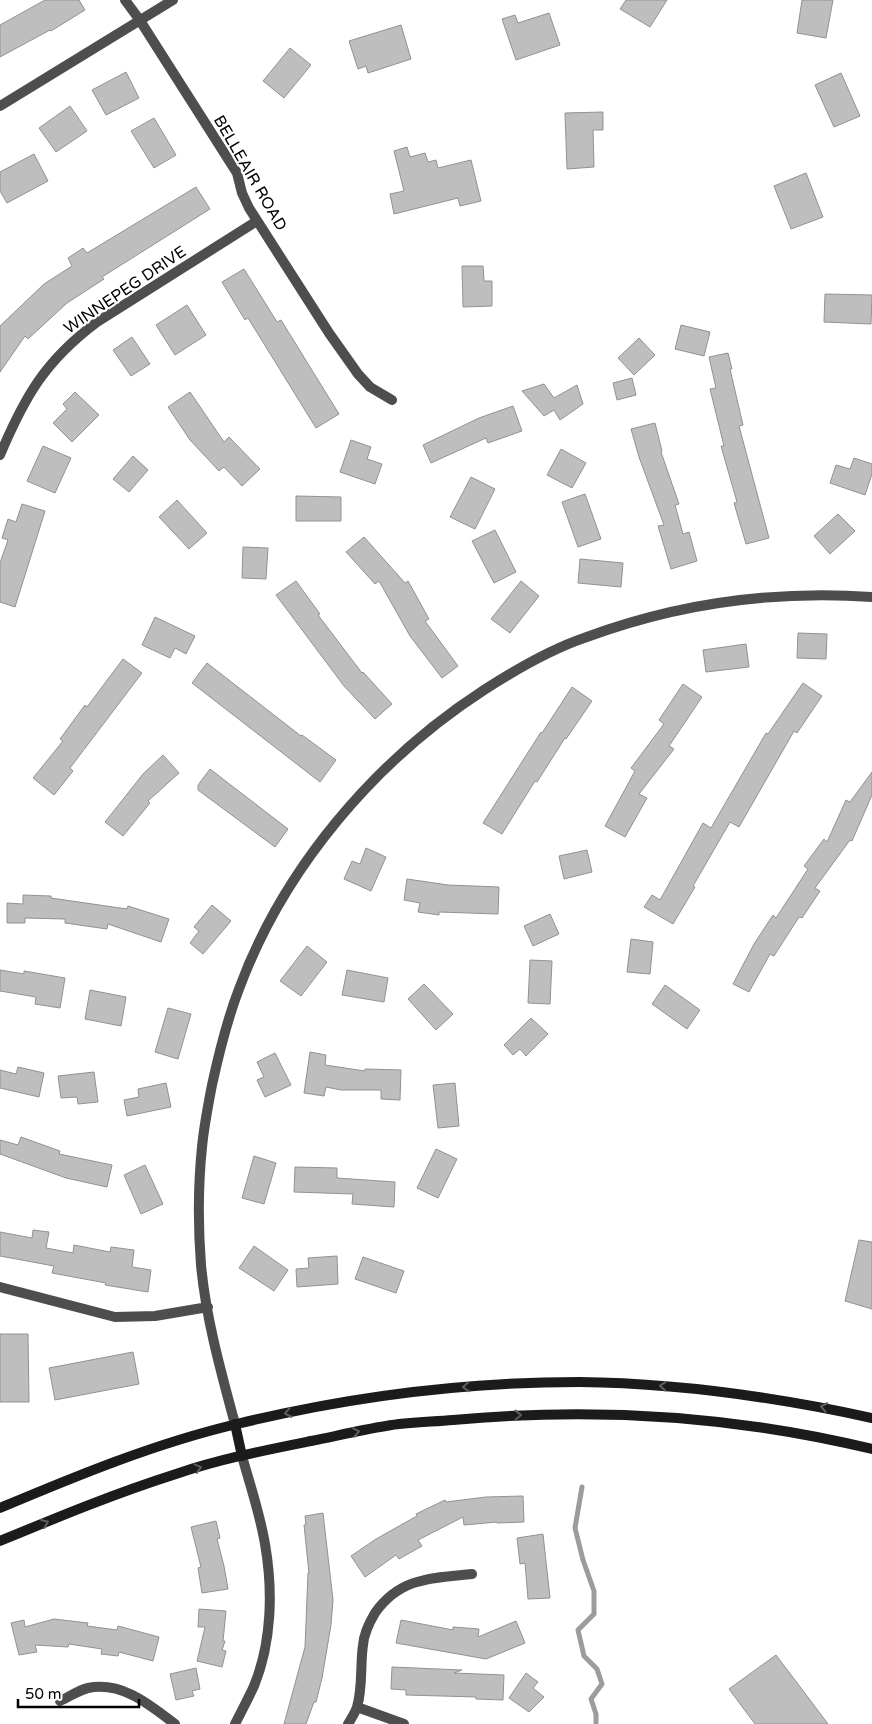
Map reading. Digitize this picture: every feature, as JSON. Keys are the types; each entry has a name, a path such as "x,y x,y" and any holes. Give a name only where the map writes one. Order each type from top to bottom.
{"main road":[{"path":"0,1508 49,1487 160,1446 235,1424 316,1407 403,1393 497,1384 579,1382 645,1385 734,1393 809,1404 872,1418"},
{"path":"0,1541 90,1504 177,1473 242,1456 388,1426 516,1415 592,1414 667,1417 739,1424 872,1449"},
{"path":"235,1424 242,1456"}],"street":[{"name":"BELLEAIR ROAD","path":"125,0 140,19 236,174 242,193 257,221 329,334 358,374 370,387 392,400"},
{"path":"0,106 173,0"},
{"name":"WINNEPEG DRIVE","path":"0,454 16,417 36,383 59,354 75,339 97,322 257,221"},
{"path":"235,1424 215,1346 202,1267 199,1224 205,1118 228,1023 246,971 264,932 300,870 331,828 361,793 414,742 468,701 524,667 581,638 684,608 733,600 764,596 804,595 872,597"},
{"path":"0,1287 115,1317 155,1316 208,1307"},
{"path":"235,1724 254,1686 262,1660 268,1626 270,1598 265,1542 242,1456"},
{"path":"348,1724 357,1707 365,1634 371,1620 382,1604 394,1593 415,1582 429,1578 472,1574"},
{"path":"60,1701 87,1688 117,1689 146,1702 175,1724"},
{"path":"357,1707 404,1724"}],"building":[{"path":"45,0 79,0 85,10 51,31 0,57 0,25"},
{"path":"626,0 667,0 650,27 620,9"},
{"path":"802,0 833,0 826,38 797,33"},
{"path":"549,13 560,45 516,60 502,19 515,15 518,23"},
{"path":"401,25 411,59 368,73 366,66 358,69 349,41"},
{"path":"290,48 311,65 284,98 263,81"},
{"path":"126,72 139,98 106,115 92,90"},
{"path":"841,73 860,116 834,127 815,85"},
{"path":"70,106 87,131 56,152 39,128"},
{"path":"603,112 603,130 593,130 594,167 567,169 565,113"},
{"path":"154,118 176,155 154,168 131,131"},
{"path":"407,147 410,157 425,153 428,162 436,160 438,168 471,160 481,201 460,206 458,198 394,214 390,194 404,191 394,151"},
{"path":"34,154 48,181 7,203 0,191 0,172"},
{"path":"806,173 823,217 791,229 774,186"},
{"path":"196,187 210,209 102,277 104,279 67,303 28,339 25,336 0,372 0,326 44,284 72,266 68,258 83,248 87,253"},
{"path":"462,266 483,266 484,281 492,281 492,306 463,307"},
{"path":"244,269 277,322 281,320 339,414 316,428 248,318 245,320 222,282"},
{"path":"825,294 872,295 871,324 824,322"},
{"path":"187,305 206,335 175,355 156,325"},
{"path":"681,325 710,332 704,356 675,349"},
{"path":"132,337 150,364 131,376 113,350"},
{"path":"639,338 655,355 634,375 618,358"},
{"path":"728,353 743,425 739,426 769,538 746,544 734,503 737,502 721,446 724,446 710,389 716,388 709,357"},
{"path":"632,378 636,395 617,400 613,383"},
{"path":"544,384 554,398 577,385 583,404 560,420 554,410 544,416 522,391"},
{"path":"75,392 99,415 72,442 53,423 67,409 63,404"},
{"path":"190,392 224,442 229,437 260,469 242,486 224,467 219,471 190,440 168,407"},
{"path":"513,406 522,431 488,443 486,438 431,463 423,445 479,418"},
{"path":"655,423 661,452 679,504 675,505 683,534 689,532 697,561 671,569 658,526 664,525 639,457 631,429"},
{"path":"351,440 371,447 367,459 382,464 375,484 340,472"},
{"path":"43,446 71,458 55,493 27,481"},
{"path":"561,449 586,463 572,488 547,475"},
{"path":"133,456 148,470 129,492 113,479"},
{"path":"854,458 872,464 872,474 865,495 830,483 836,465 850,469"},
{"path":"471,477 495,489 475,529 450,517"},
{"path":"585,494 601,539 578,547 562,502"},
{"path":"296,496 341,497 341,521 296,521"},
{"path":"177,500 207,533 189,549 159,517"},
{"path":"22,504 45,511 15,607 0,602 0,563 8,540 2,538 8,519 16,522"},
{"path":"838,514 855,531 830,554 814,536"},
{"path":"495,530 516,572 494,583 472,541"},
{"path":"364,537 405,583 408,581 429,619 425,621 458,666 442,678 410,636 379,581 375,584 346,552"},
{"path":"243,547 268,548 266,579 242,578"},
{"path":"580,559 623,563 621,587 578,583"},
{"path":"296,581 320,614 318,615 362,673 392,704 375,719 344,686 276,595"},
{"path":"521,581 539,596 510,633 491,619"},
{"path":"155,617 195,636 186,654 175,648 170,658 142,645"},
{"path":"798,633 827,634 826,659 797,658"},
{"path":"746,644 749,667 706,672 703,650"},
{"path":"123,659 142,673 70,768 73,771 54,795 33,778 63,741 60,739 85,705 87,707"},
{"path":"207,663 301,736 336,760 320,782 192,683"},
{"path":"803,683 822,696 797,733 794,731 739,827 730,822 673,924 644,907 652,895 660,900 703,823 711,828 766,733 768,734"},
{"path":"683,684 702,697 669,746 674,749 639,794 647,798 625,837 605,826 635,771 631,768 664,724 659,720"},
{"path":"572,687 592,701 565,738 537,782 535,781 502,834 483,823"},
{"path":"163,755 179,773 148,801 150,803 123,836 105,822 143,774"},
{"path":"210,769 288,829 275,847 198,790 198,785"},
{"path":"872,772 872,795 852,841 850,840 815,888 820,891 802,918 799,917 774,956 770,954 749,992 733,984 754,944 773,915 776,918 808,869 804,866 824,839 827,842 846,800 850,802"},
{"path":"366,848 386,857 371,891 344,879 352,861 360,864"},
{"path":"587,850 592,872 564,879 559,856"},
{"path":"407,879 448,885 499,887 498,914 439,912 439,915 418,912 420,903 404,900"},
{"path":"23,895 51,896 51,898 127,909 128,906 169,919 161,942 108,924 107,929 65,923 65,919 25,918 25,923 7,923 7,903 23,904"},
{"path":"212,905 231,921 203,954 190,943 199,931 194,927"},
{"path":"550,914 559,934 533,946 524,926"},
{"path":"631,939 653,942 650,974 627,972"},
{"path":"307,946 327,962 301,996 280,981"},
{"path":"530,960 552,961 550,1004 528,1003"},
{"path":"0,970 24,974 24,971 65,978 60,1008 35,1004 36,997 0,991"},
{"path":"347,970 388,978 384,1002 342,995"},
{"path":"424,984 453,1014 436,1030 408,999"},
{"path":"665,985 700,1010 687,1029 652,1004"},
{"path":"90,990 126,997 121,1026 85,1019"},
{"path":"168,1008 191,1014 178,1059 155,1052"},
{"path":"531,1018 548,1034 526,1056 520,1049 513,1055 504,1045"},
{"path":"310,1052 326,1055 325,1065 365,1071 365,1069 401,1070 400,1100 381,1099 381,1090 341,1090 326,1087 324,1096 304,1093"},
{"path":"275,1053 291,1085 265,1097 257,1080 264,1077 257,1062"},
{"path":"18,1067 44,1073 39,1097 0,1088 0,1070 16,1074"},
{"path":"94,1072 98,1102 78,1104 77,1097 61,1098 58,1076"},
{"path":"166,1083 171,1107 127,1116 124,1100 139,1097 138,1089"},
{"path":"455,1083 459,1126 438,1128 433,1085"},
{"path":"21,1137 60,1151 59,1154 112,1165 107,1187 66,1178 0,1154 0,1140 18,1145"},
{"path":"436,1149 457,1159 438,1198 417,1188"},
{"path":"254,1156 276,1163 264,1204 242,1198"},
{"path":"145,1165 163,1204 141,1214 124,1175"},
{"path":"295,1167 337,1168 337,1178 395,1182 394,1207 352,1204 353,1194 294,1192"},
{"path":"33,1230 49,1232 46,1248 73,1253 74,1245 110,1252 111,1247 134,1250 132,1267 151,1270 148,1292 52,1273 54,1266 0,1256 0,1232 32,1238"},
{"path":"859,1240 872,1242 872,1309 845,1301"},
{"path":"254,1246 288,1270 274,1291 239,1268"},
{"path":"337,1256 338,1284 297,1287 296,1269 309,1268 308,1258"},
{"path":"363,1257 404,1271 396,1293 355,1279"},
{"path":"0,1334 28,1334 29,1402 0,1402"},
{"path":"133,1352 139,1384 55,1400 49,1368"},
{"path":"523,1496 524,1522 464,1525 463,1517 418,1540 422,1546 399,1559 396,1555 365,1577 351,1556 376,1539 417,1516 416,1514 445,1500 446,1502 486,1497"},
{"path":"323,1513 333,1600 331,1625 322,1678 316,1702 314,1702 306,1724 284,1724 305,1647 309,1573 304,1525 306,1525 305,1516"},
{"path":"216,1521 220,1538 217,1539 228,1589 202,1593 198,1568 201,1567 191,1527"},
{"path":"543,1534 550,1598 528,1599 525,1563 520,1564 517,1538"},
{"path":"199,1609 226,1611 223,1641 225,1641 222,1650 226,1651 222,1667 197,1661 205,1627 198,1627"},
{"path":"54,1619 88,1623 87,1626 117,1630 118,1626 159,1637 153,1661 119,1652 118,1656 101,1654 102,1649 69,1644 68,1647 35,1645 37,1652 19,1655 11,1623 24,1620 25,1627"},
{"path":"401,1620 453,1630 453,1627 479,1629 478,1637 516,1621 525,1643 486,1659 396,1643"},
{"path":"776,1655 828,1724 755,1724 729,1689"},
{"path":"392,1667 462,1670 454,1673 504,1675 503,1700 476,1699 476,1697 406,1695 406,1690 391,1689"},
{"path":"196,1668 200,1689 192,1691 194,1696 176,1700 170,1674"},
{"path":"526,1673 538,1682 533,1688 544,1697 529,1712 509,1698"}],"waterway":[{"path":"582,1487 575,1528 583,1560 594,1591 594,1614 578,1630 584,1656 597,1669 602,1684 591,1699 596,1714 596,1724"}]}
